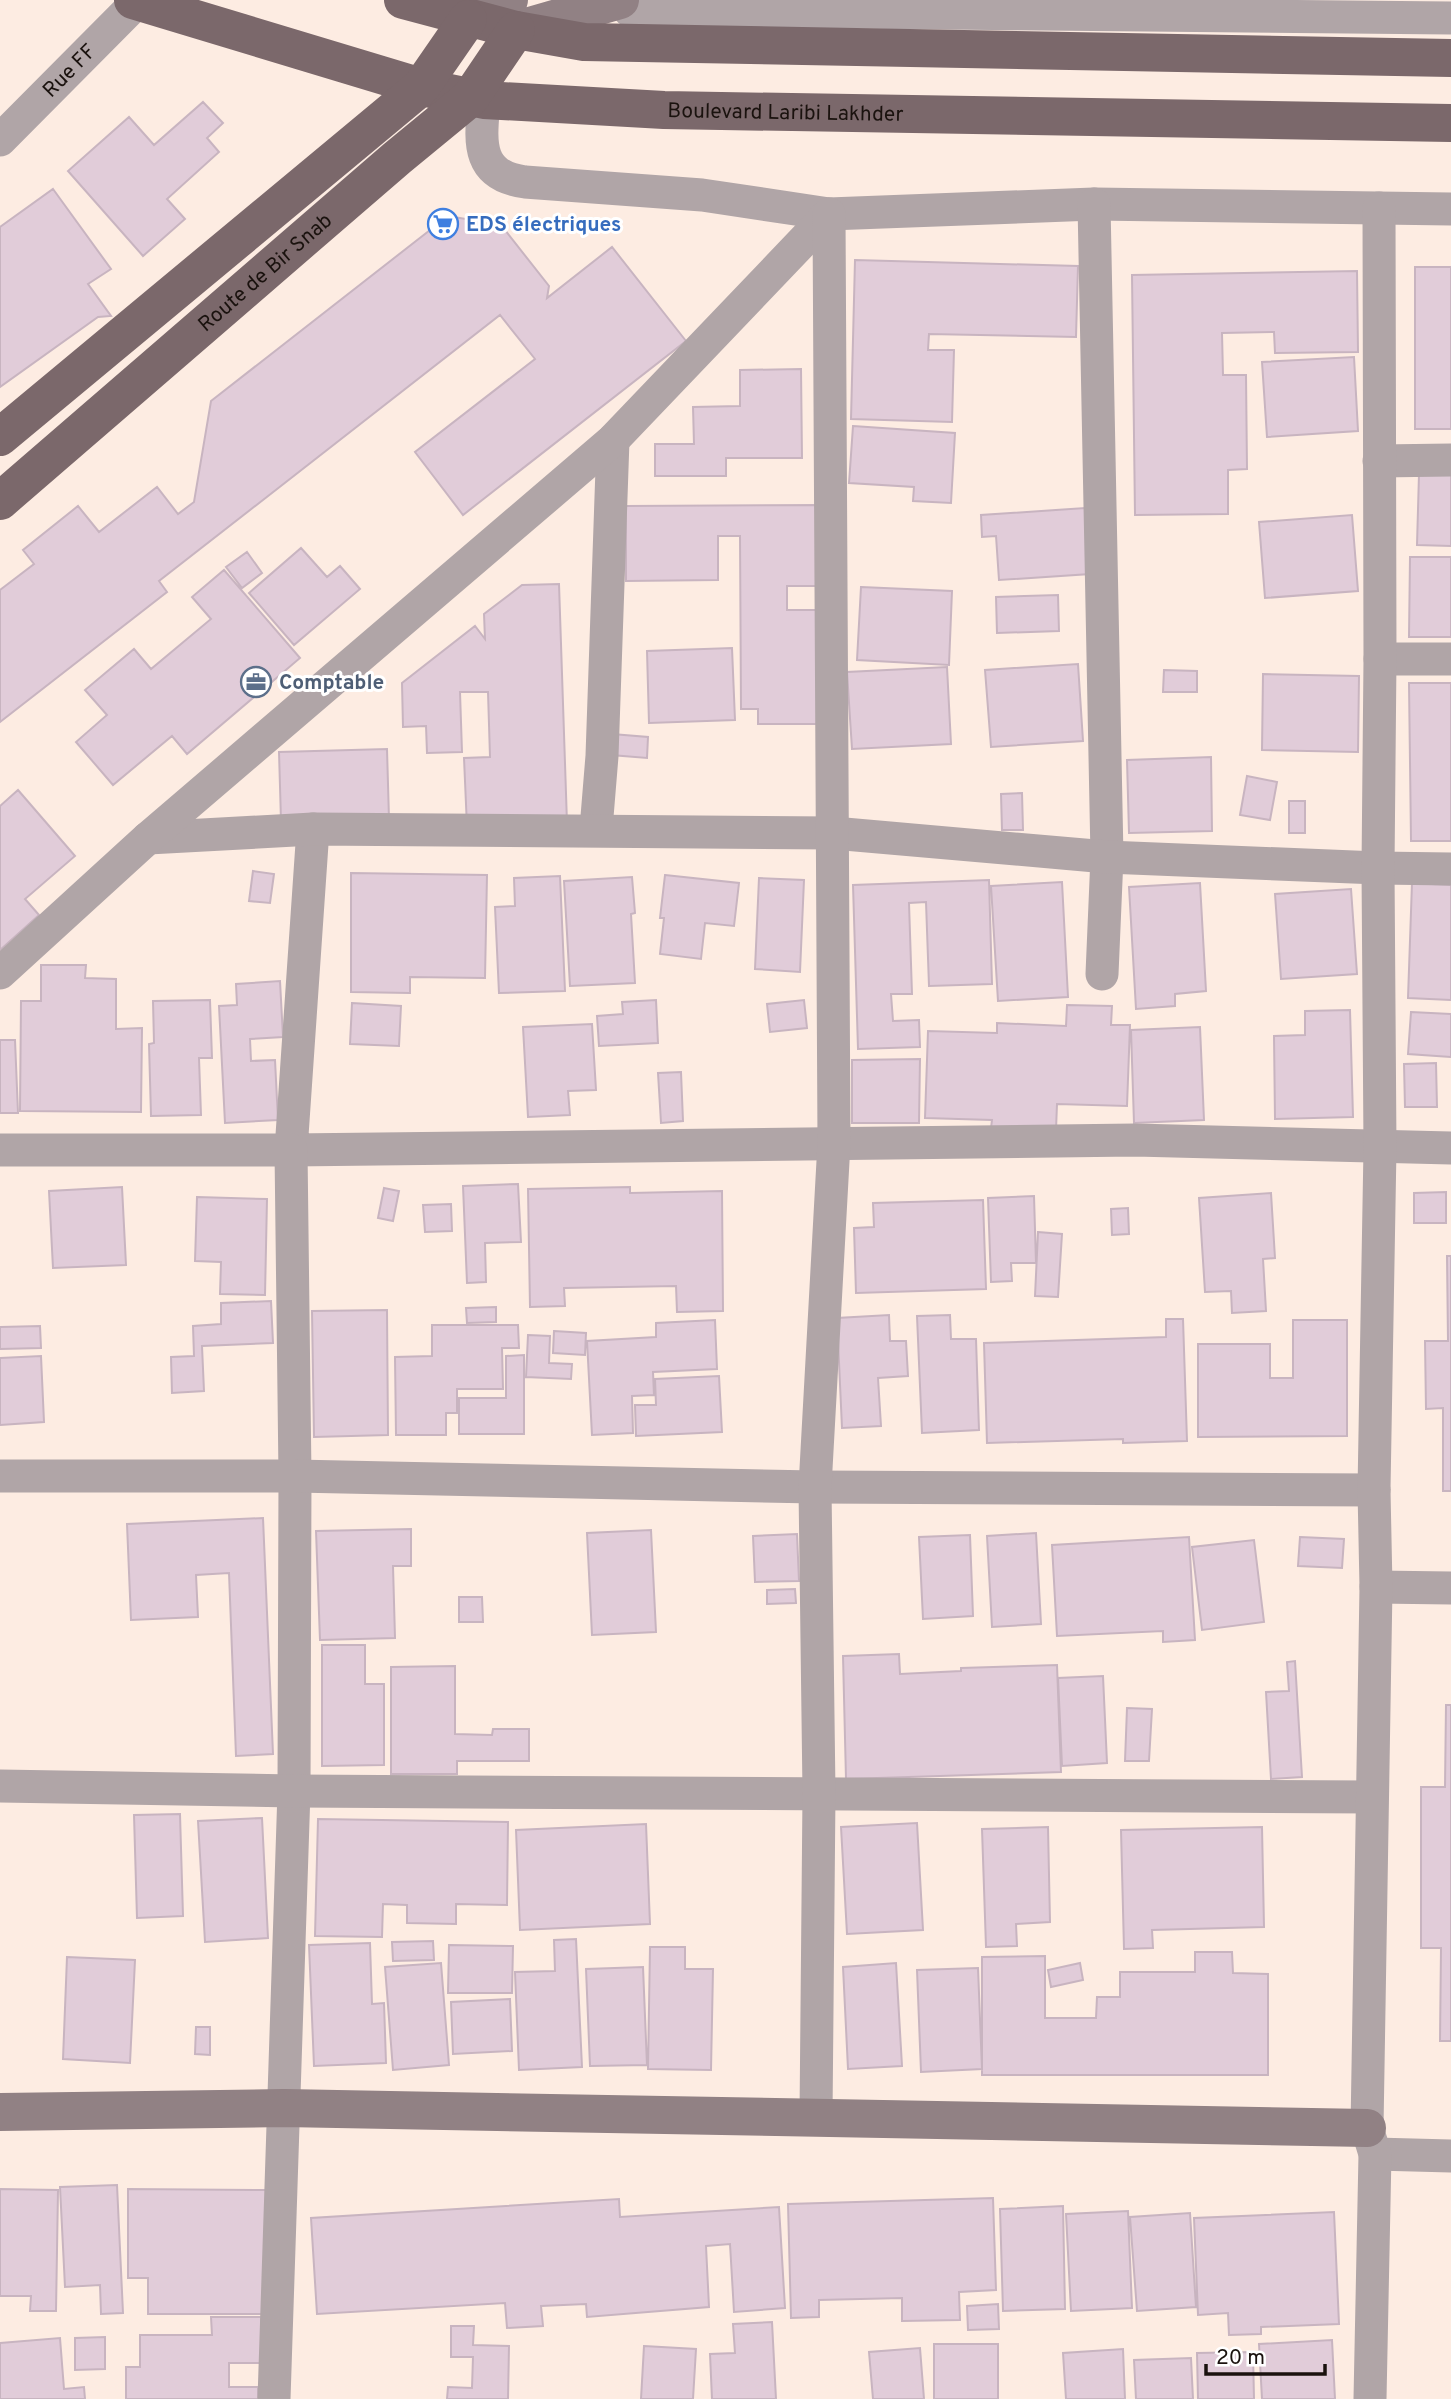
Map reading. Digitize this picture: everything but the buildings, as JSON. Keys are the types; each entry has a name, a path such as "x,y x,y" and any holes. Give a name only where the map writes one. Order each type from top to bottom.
{"main road":[{"path":"403,0 473,10 518,10 584,42 1451,58"},
{"name":"Boulevard Laribi Lakhder","path":"136,1 421,87 477,99 678,110 1451,123"},
{"name":"Route de Bir Snab","path":"0,437 421,87 473,10"},
{"name":"Route de Bir Snab","path":"0,500 387,166 477,99 518,10"}],"street":[{"path":"518,10 621,0 629,10 1451,19"},
{"name":"Rue FF","path":"0,139 136,1"},
{"path":"477,99 485,158 501,176 512,180 702,195 829,214 1094,205 1451,209"},
{"path":"1094,205 1107,857 1102,974"},
{"path":"1370,2399 1372,1797 1376,1587 1374,1490 1380,1148 1379,208"},
{"path":"0,973 148,838 613,440 829,214"},
{"path":"816,2117 819,1793 815,1487 834,1143 829,214"},
{"path":"596,829 602,756 613,440"},
{"path":"1379,461 1451,460"},
{"path":"1380,659 1451,659"},
{"path":"148,838 313,829 596,829 833,833 1107,857 1451,869"},
{"path":"274,2399 294,1791 295,1476 291,1150 313,829"},
{"path":"0,1150 291,1150 1135,1140 1451,1148"},
{"path":"0,1476 295,1476 815,1487 1374,1490"},
{"path":"1376,1587 1451,1588"},
{"path":"0,1786 294,1791 1372,1797"},
{"path":"0,2112 284,2108 816,2117 1371,2141 1451,2156"}],"place":[{"name":"EDS électriques","path":"443,224"},
{"name":"Comptable","path":"256,682"}]}
